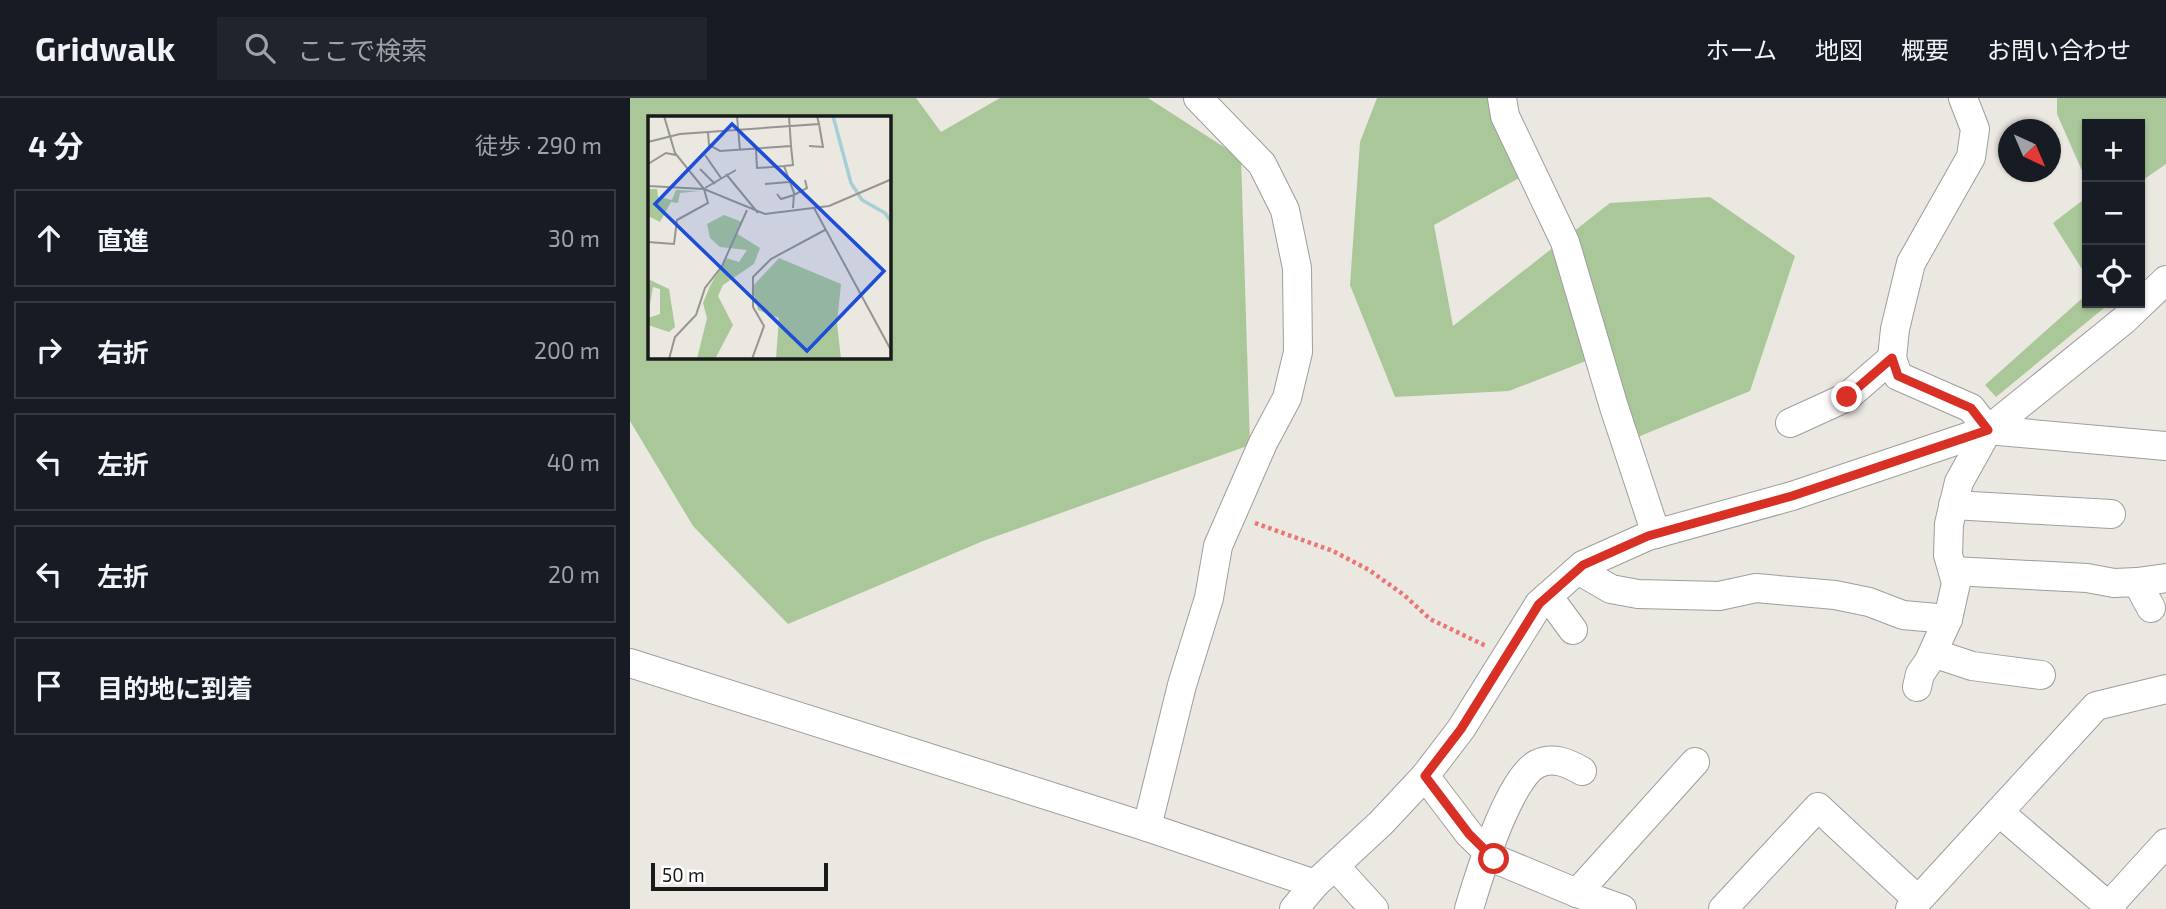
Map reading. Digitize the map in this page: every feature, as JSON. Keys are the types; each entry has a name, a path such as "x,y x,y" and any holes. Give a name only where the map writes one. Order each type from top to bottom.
{"street":[{"path":"1147,827 1182,685 1209,598 1218,546 1263,443 1287,398 1297,352 1297,268 1284,210 1262,164 1198,98"},
{"path":"1502,98 1505,116 1565,242 1614,407 1656,534"},
{"path":"1963,98 1975,129 1970,157 1910,263 1895,329 1892,358 1898,376 1971,408 1988,430 2166,446"},
{"path":"1293,909 1425,776 1461,729 1539,604 1583,565 1656,534 1792,496 1988,430 2124,320 2166,281"},
{"path":"1790,423 1847,397 1892,358"},
{"path":"1917,687 1920,674 1948,619 1956,583 1948,555 1949,524 1959,482 1988,430"},
{"path":"1954,505 2111,514"},
{"path":"1578,570 1611,589 1638,594 1719,596 1756,588 1835,595 1868,602 1903,615 1948,619"},
{"path":"1953,571 2087,578 2114,583 2166,578"},
{"path":"2137,582 2151,608"},
{"path":"1548,596 1573,630"},
{"path":"1933,653 1972,666 2041,675"},
{"path":"630,663 1147,827 1325,875 1374,909"},
{"path":"1723,909 1818,807 1914,904 2096,706 2166,688"},
{"path":"1469,909 1486,851 1522,776 1536,764 1554,760 1582,771"},
{"path":"1577,894 1695,762"},
{"path":"1425,776 1469,834 1494,859 1577,894 1622,909"},
{"path":"1999,812 2109,908 2166,843"}],"path":[{"path":"1231,514 1333,551 1369,569 1430,619 1507,655"}],"green space":[{"path":"630,98 916,98 941,132 1000,98 1148,98 1241,158 1250,445 983,541 788,624 693,526 630,421"},
{"path":"1377,98 1501,98 1521,177 1434,225 1453,326 1610,203 1710,197 1795,256 1750,391 1623,443 1596,357 1509,391 1395,397 1350,285 1360,142"},
{"path":"2057,98 2166,98 2166,164 2145,179 2145,119 2082,119 2082,171 2057,114"},
{"path":"2082,201 2082,269 2053,223"},
{"path":"2082,298 2082,308 2104,308 1996,397 1985,385"}],"route":[{"path":"1494,859 1469,834 1425,776 1461,729 1539,604 1583,565 1648,536 1792,496 1988,430 1971,408 1898,376 1892,358 1847,397"}]}
